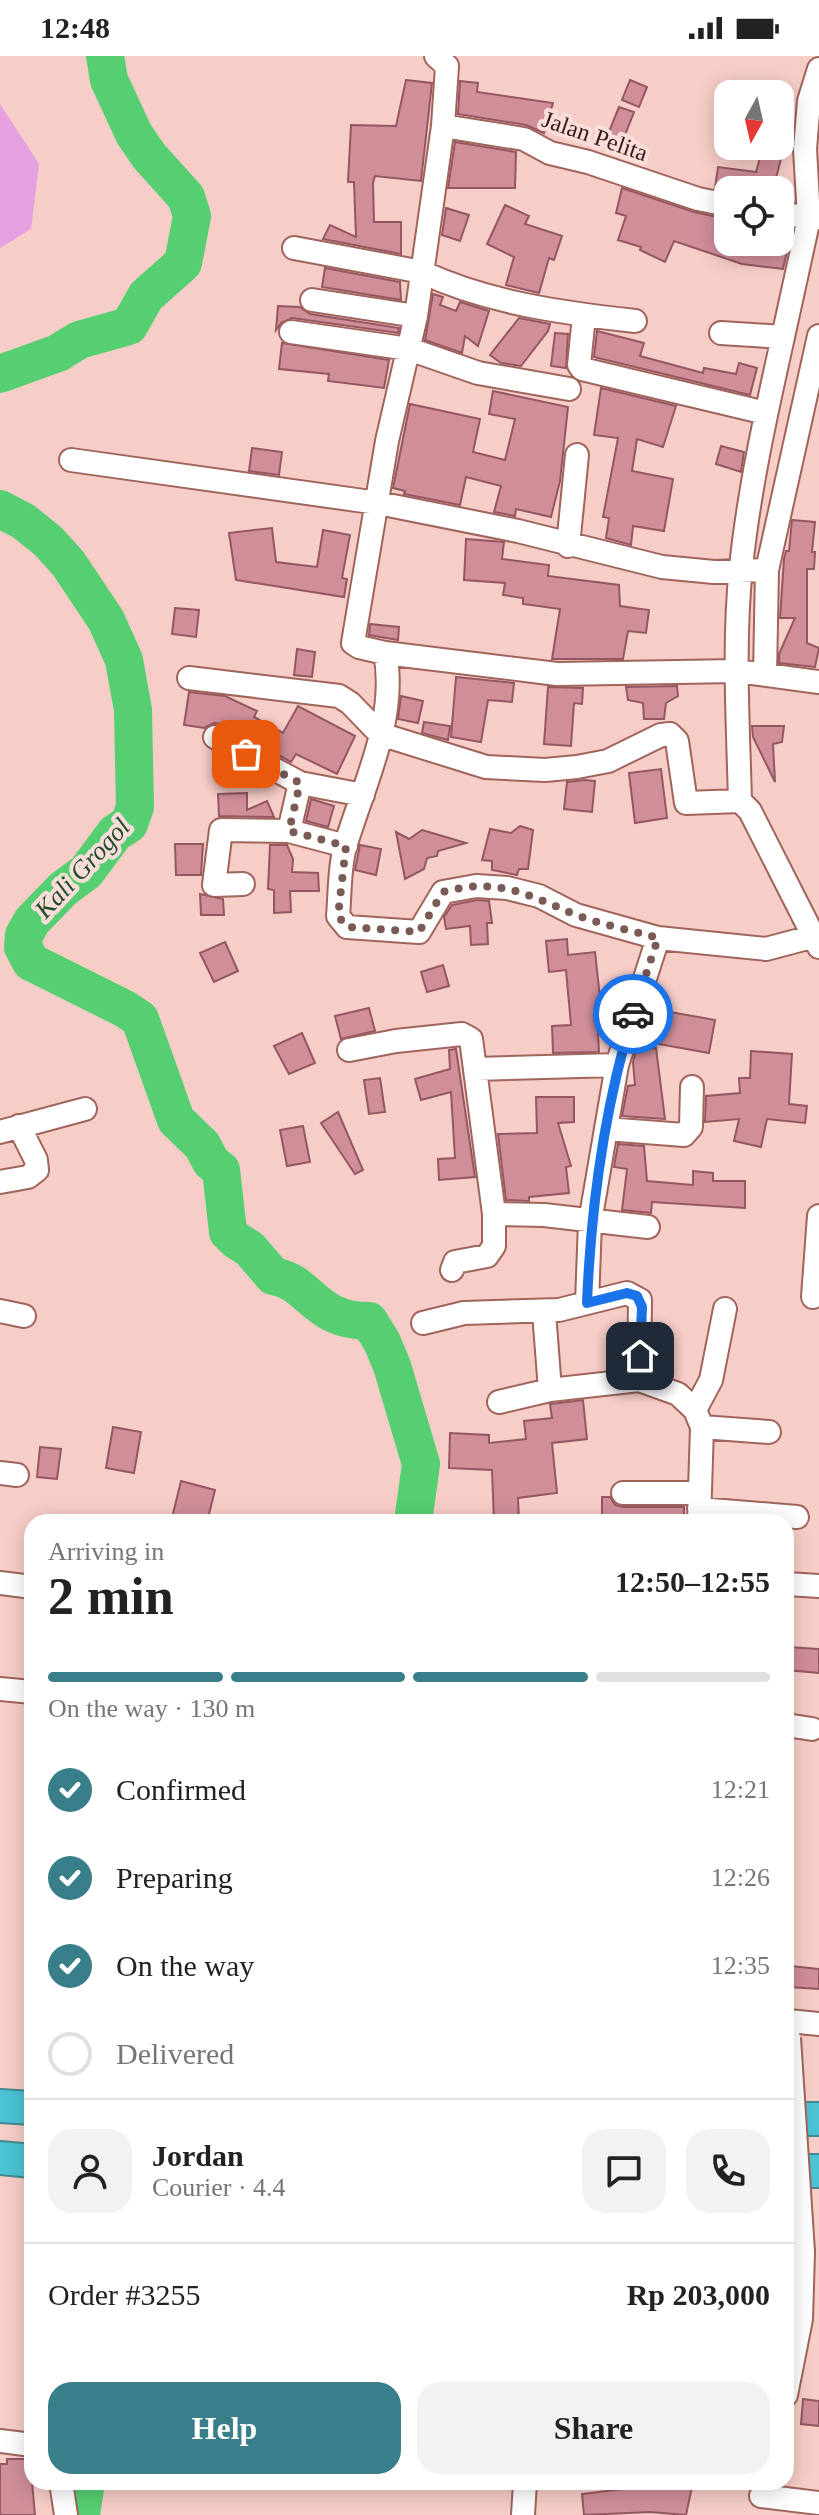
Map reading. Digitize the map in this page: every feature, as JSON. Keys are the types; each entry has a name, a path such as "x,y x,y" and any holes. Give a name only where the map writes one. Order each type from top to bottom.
{"highway":[{"path":"0,2106 24,2108"},
{"path":"794,2119 819,2119"},
{"path":"0,2158 24,2160"},
{"path":"794,2171 819,2171"}],"street":[{"path":"436,56 447,66 443,126 416,316 387,441 353,643 385,653 557,674 737,671 819,682"},
{"path":"385,653 387,689 380,734 346,846 338,916 347,927 419,932 443,892 476,886 507,888 539,896 576,915 658,938 766,949 817,942 750,811 740,801 737,671 741,570 766,413 814,218 805,149 809,101 819,69"},
{"name":"Jalan Pelita","path":"443,126 524,139 571,160 588,162 714,201"},
{"path":"794,216 814,218"},
{"path":"294,248 422,272 441,281 533,307 635,321"},
{"path":"312,300 416,316"},
{"path":"584,316 579,365 582,369 766,413"},
{"path":"291,332 409,349 478,373 569,389"},
{"path":"721,333 783,337"},
{"path":"765,674 767,570 819,336"},
{"path":"568,546 577,455"},
{"path":"71,460 378,503 518,531 568,546 662,567 714,572 767,570"},
{"path":"189,678 339,696 380,734 486,767 545,770 608,761 661,735 670,734 677,741 686,803 740,801"},
{"path":"215,737 300,783 363,795"},
{"path":"289,831 300,783"},
{"path":"243,884 214,885 219,832 289,831 346,846"},
{"path":"587,1303 590,1222 617,1065 658,938"},
{"path":"349,1050 396,1041 465,1034 472,1042 494,1214 493,1252 455,1262 452,1270"},
{"path":"476,1069 617,1065"},
{"path":"606,1129 684,1135 691,1127 692,1087"},
{"path":"0,1182 28,1177 37,1170 36,1160 9,1129 85,1109"},
{"path":"494,1214 544,1215 648,1227"},
{"path":"813,1297 819,1216"},
{"path":"423,1323 464,1313 544,1312 627,1293 640,1300 639,1380"},
{"path":"699,1508 698,1419 711,1380 725,1309"},
{"path":"0,1311 24,1316"},
{"path":"544,1312 550,1390"},
{"path":"499,1402 550,1390 639,1380 678,1394 698,1419 769,1432"},
{"path":"623,1493 699,1508 764,1514"},
{"path":"0,1583 24,1586"},
{"path":"794,1584 819,1586"},
{"path":"0,1689 24,1691"},
{"path":"794,1726 812,1729"},
{"path":"794,2026 819,2024"},
{"path":"794,2116 803,2252 801,2319 794,2354"},
{"path":"0,2441 24,2444"},
{"path":"62,2490 66,2515"},
{"path":"523,2515 525,2490"},
{"path":"761,2498 819,2503"}],"shaded area":[{"path":"0,104 39,164 31,229 0,248"}],"building":[{"path":"406,80 432,83 421,181 375,176 373,183 374,222 401,222 401,254 323,239 330,225 356,237 354,182 348,182 351,125 396,126"},
{"path":"630,80 647,87 639,107 622,100"},
{"path":"460,81 478,83 477,92 553,103 544,133 526,125 458,114"},
{"path":"619,107 634,112 623,140 608,134"},
{"path":"455,142 516,152 515,188 448,188"},
{"path":"759,160 781,160 777,176 717,176 718,167 756,172"},
{"path":"622,188 714,216 714,255 674,241 665,262 640,250 641,247 618,240 626,216 616,213"},
{"path":"505,205 529,216 525,224 562,236 554,260 549,258 539,293 506,285 514,257 487,244"},
{"path":"446,208 469,215 460,241 442,235"},
{"path":"718,256 786,256 783,269 742,264"},
{"path":"325,268 400,282 401,300 322,287"},
{"path":"433,294 443,297 440,305 456,311 460,302 489,311 478,346 465,336 462,353 425,340"},
{"path":"278,306 300,307 310,314 399,328 398,333 292,318 281,323 276,330"},
{"path":"519,318 550,324 548,331 521,366 501,363 490,355"},
{"path":"597,331 644,343 640,356 703,373 704,368 736,374 739,363 757,368 750,395 594,357"},
{"path":"555,333 568,334 566,368 551,366"},
{"path":"282,343 389,360 384,388 328,381 329,374 279,369"},
{"path":"601,388 676,406 663,447 637,439 632,471 673,479 664,531 633,526 631,545 606,538 609,518 603,517 618,438 594,435"},
{"path":"493,391 568,407 560,481 551,517 516,509 515,516 494,512 501,486 466,477 460,505 404,494 405,491 393,488 410,404 480,419 473,452 505,460 515,419 489,414"},
{"path":"721,446 744,452 741,472 716,464"},
{"path":"252,448 282,452 279,475 249,471"},
{"path":"792,520 815,522 814,569 807,569 807,643 819,648 815,667 779,663 779,654 795,618 780,618 784,559 786,551 789,551"},
{"path":"272,528 276,562 317,567 323,530 350,535 342,578 347,579 344,597 236,580 229,533"},
{"path":"466,539 504,542 502,559 549,565 548,576 619,585 620,606 649,610 646,633 628,631 623,659 552,659 560,609 523,604 523,598 503,595 505,583 464,580"},
{"path":"175,608 199,610 196,637 172,634"},
{"path":"370,624 399,627 398,640 369,635"},
{"path":"297,649 315,652 312,677 294,675"},
{"path":"456,677 514,683 512,702 488,700 481,742 451,737"},
{"path":"677,686 678,696 666,703 664,719 644,719 643,703 628,700 626,687"},
{"path":"548,687 583,688 582,704 574,703 571,746 544,744"},
{"path":"189,692 225,696 257,711 254,717 283,733 298,706 355,736 337,774 296,754 291,762 221,724 214,723 204,728 184,725"},
{"path":"401,696 423,701 418,723 398,719"},
{"path":"424,722 450,726 448,740 422,733"},
{"path":"752,726 784,726 782,742 773,744 775,782 753,737"},
{"path":"661,769 667,818 635,823 629,773"},
{"path":"595,781 592,812 564,809 567,782"},
{"path":"247,793 247,810 267,801 274,817 219,816 218,794"},
{"path":"311,799 334,806 328,827 306,821"},
{"path":"520,826 533,830 528,869 519,869 517,875 492,870 492,861 482,860 490,829 511,833"},
{"path":"422,830 466,843 438,851 437,856 427,858 424,869 405,879 396,832 409,839"},
{"path":"175,844 203,844 201,875 176,875"},
{"path":"270,845 287,845 293,859 292,872 318,873 319,891 290,891 291,912 274,913 274,890 268,889"},
{"path":"360,845 381,849 376,875 355,870"},
{"path":"200,894 223,899 224,915 201,915"},
{"path":"489,901 492,923 487,923 488,944 471,945 470,926 446,929 444,917 452,905"},
{"path":"567,939 568,955 595,952 602,1016 597,1016 599,1052 553,1053 552,1026 571,1025 566,970 549,972 546,941"},
{"path":"225,942 238,971 214,982 200,953"},
{"path":"443,965 449,986 427,992 421,972"},
{"path":"369,1008 375,1031 341,1039 335,1016"},
{"path":"659,1010 715,1020 709,1053 653,1043"},
{"path":"302,1033 315,1063 289,1074 274,1046"},
{"path":"656,1048 665,1119 622,1116 628,1086 635,1085 633,1062 636,1051"},
{"path":"456,1049 475,1177 439,1180 438,1159 455,1158 451,1092 421,1100 415,1079 450,1069 449,1050"},
{"path":"751,1051 792,1054 789,1104 807,1106 805,1123 767,1119 761,1147 734,1141 739,1119 705,1122 706,1096 740,1093 739,1078 750,1078"},
{"path":"380,1078 385,1112 369,1114 364,1080"},
{"path":"536,1097 574,1097 574,1122 558,1123 571,1166 566,1167 569,1193 529,1197 529,1201 506,1200 498,1134 537,1133"},
{"path":"338,1112 363,1170 355,1174 321,1123"},
{"path":"303,1126 310,1162 287,1166 280,1130"},
{"path":"618,1144 644,1146 647,1181 693,1185 693,1171 713,1173 713,1181 745,1181 745,1208 652,1202 651,1213 622,1210 627,1169 614,1167"},
{"path":"583,1400 587,1439 552,1443 557,1493 518,1498 519,1514 494,1514 492,1470 449,1468 450,1433 489,1435 489,1443 526,1439 524,1421 552,1418 550,1404"},
{"path":"113,1427 141,1432 134,1473 106,1468"},
{"path":"40,1447 61,1449 57,1479 37,1477"},
{"path":"181,1481 215,1490 209,1514 173,1514"},
{"path":"602,1497 610,1497 615,1505 623,1507 684,1507 684,1514 602,1514"},
{"path":"794,1647 819,1649 819,1673 794,1671"},
{"path":"794,1966 819,1969 819,1989 794,1987"},
{"path":"803,2399 819,2401 819,2426 801,2424"},
{"path":"7,2459 24,2459 24,2490 33,2490 35,2515 0,2515 0,2464 7,2464"},
{"path":"614,2490 691,2490 686,2515 650,2512 584,2515 582,2494"}],"waterway":[{"name":"Kali Grogol","path":"0,374 58,353 79,340 129,326 146,296 183,263 192,216 186,197 149,156 134,134 109,80 105,56"},
{"name":"Kali Grogol","path":"0,509 23,521 48,541 68,563 106,620 124,660 133,710 135,807 129,824 115,833 86,872 63,889 32,921 24,935 23,947 31,962 140,1019 176,1120 202,1145 211,1162 221,1170 228,1232 250,1249 273,1276 296,1286 336,1315 369,1321 392,1366 421,1464 414,1514"},
{"name":"Kali Grogol","path":"81,2515 85,2490"}],"way so far":[{"path":"246,754 300,783 289,831 346,846 338,916 347,927 419,932 443,892 476,886 507,888 539,896 576,915 658,938 633,1014"}],"route":[{"path":"633,1014 617,1065 590,1222 587,1303 627,1293 637,1296 642,1307 640,1356"}]}
